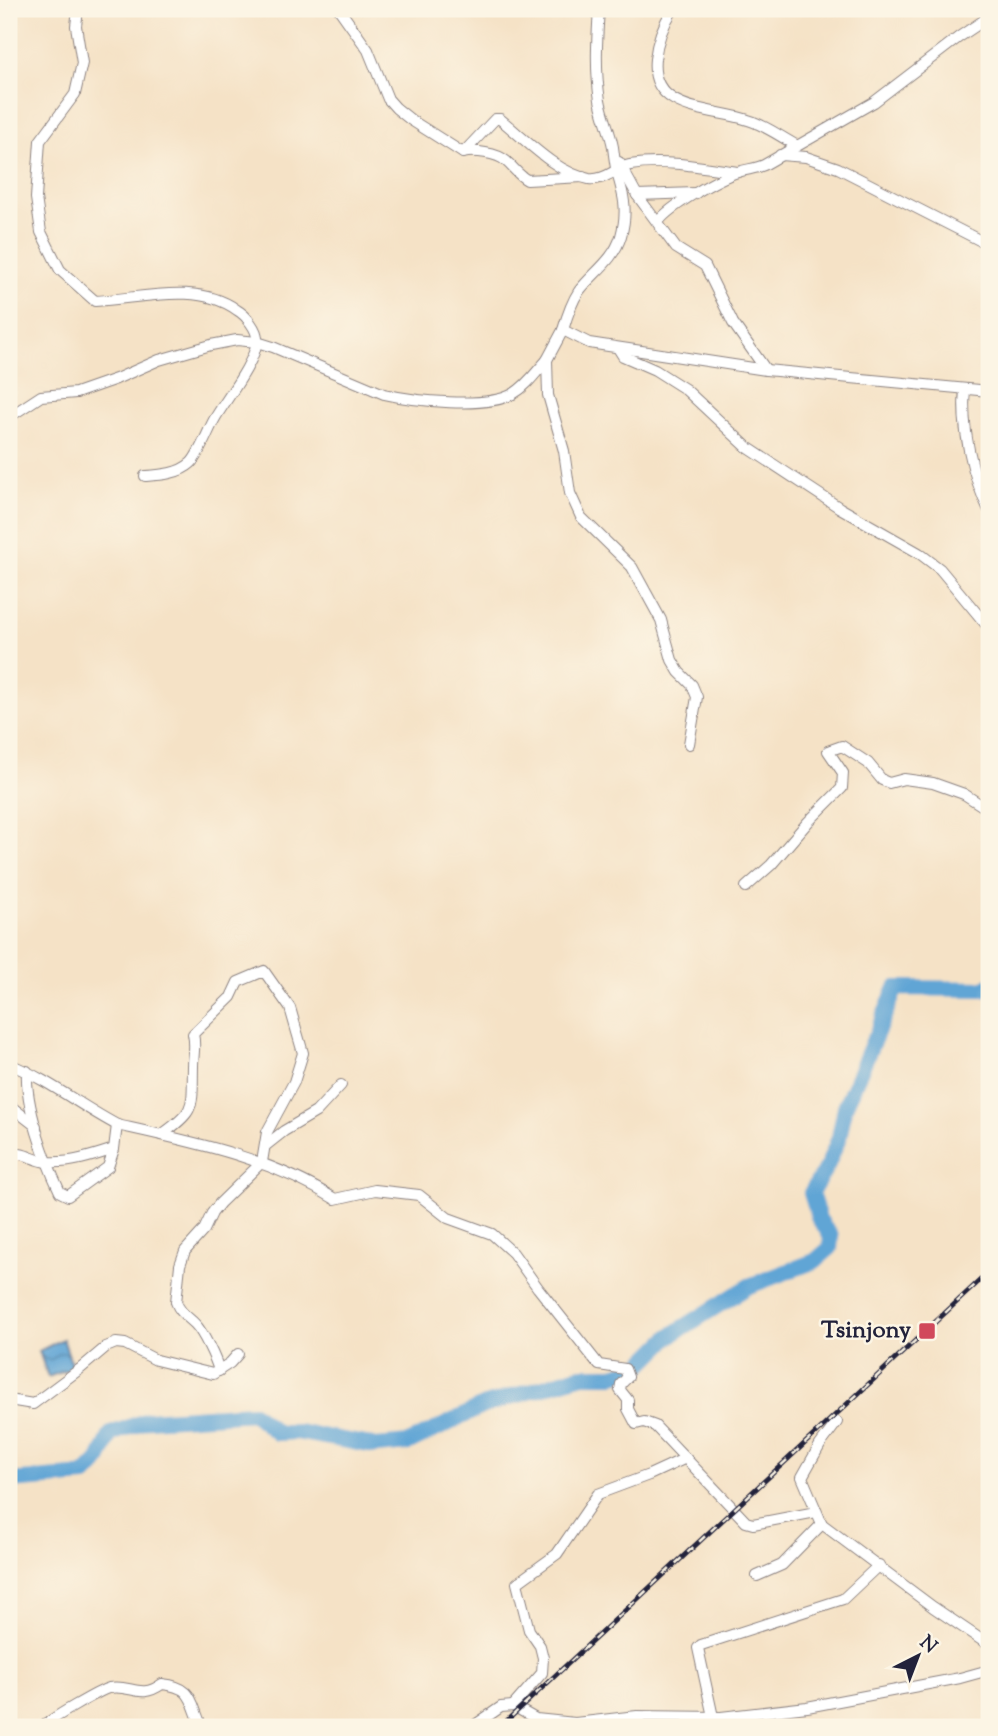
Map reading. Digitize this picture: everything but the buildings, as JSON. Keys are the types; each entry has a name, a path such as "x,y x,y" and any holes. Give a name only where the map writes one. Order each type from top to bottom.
{"street":[{"path":"78,9 76,26 82,63 75,94 40,141 38,164 36,198 41,232 60,270 95,301 159,294 195,295 218,300 239,310 256,331 257,342 240,381 215,418 191,463 171,474 145,476"},
{"path":"339,9 368,50 388,99 411,120 463,153"},
{"path":"9,417 41,396 76,393 159,360 237,340 257,342 398,398 476,403 495,401 512,395 547,360 563,330 571,304 580,289 606,263 621,236 625,212 624,193 600,99 597,58 599,9"},
{"path":"673,9 657,43 654,68 657,83 666,94 681,104 752,121 796,145"},
{"path":"463,153 491,121 500,119 551,160 593,180 619,169 659,164 750,171 874,102 989,17"},
{"path":"463,153 472,150 497,156 527,180 583,177"},
{"path":"780,155 806,157 838,168 989,245"},
{"path":"619,169 676,248 705,266 733,323 766,370"},
{"path":"657,222 696,193 737,172"},
{"path":"637,195 696,193"},
{"path":"563,330 589,343 766,370 989,391"},
{"path":"618,348 623,356 655,370 685,389 747,447 840,508 919,553 940,569 989,628"},
{"path":"547,360 548,395 564,451 570,493 581,517 632,567 661,620 672,660 692,685 697,697 689,744"},
{"path":"965,389 962,411 967,438 981,494 989,510"},
{"path":"746,887 771,865 807,821 842,788 843,773 828,751 842,746 868,763 882,780 889,783 904,779 933,783 964,793 989,810"},
{"path":"161,1135 187,1114 193,1104 193,1034 231,997 238,982 264,971 290,1008 303,1053 294,1082 267,1132 262,1162 212,1213 204,1230 185,1251 180,1265 176,1302 178,1308 197,1325 219,1371"},
{"path":"9,1064 27,1071 117,1125 224,1150 262,1162 307,1182 335,1199 375,1190 419,1195 448,1218 492,1234 513,1253 597,1363 601,1366 622,1367 626,1372 627,1379 621,1384 620,1390 628,1400 628,1409 636,1424 644,1422 655,1426 746,1522 753,1524 816,1512"},
{"path":"27,1071 26,1086 36,1126 46,1162 60,1192 68,1196 108,1167 117,1125"},
{"path":"264,1146 316,1112 341,1085"},
{"path":"9,1105 36,1126"},
{"path":"9,1155 27,1155 46,1162 86,1158 114,1149"},
{"path":"9,1400 33,1404 106,1347 116,1343 125,1344 156,1360 213,1374 238,1354"},
{"path":"9,1409 22,1403"},
{"path":"837,1422 802,1477 822,1524 989,1645"},
{"path":"513,1706 542,1673 543,1658 540,1646 529,1630 517,1583 557,1554 598,1494 686,1458"},
{"path":"757,1576 782,1565 822,1524"},
{"path":"719,1721 698,1648 701,1645 843,1599 879,1565"},
{"path":"472,1727 501,1707 513,1706 536,1719 575,1723 637,1717 719,1721 807,1707 989,1670"},
{"path":"43,1727 54,1717 108,1689 122,1688 141,1693 153,1691 162,1684 177,1686 187,1691 202,1727"},
{"path":"526,1727 536,1719"}],"water":[{"path":"63,1339 73,1368 48,1377 39,1351"}],"waterway":[{"path":"9,1481 85,1475 99,1460 111,1434 148,1420 253,1413 277,1433 297,1432 376,1446 409,1443 483,1406 582,1375 613,1375 638,1368 670,1336 749,1286 815,1261 830,1248 831,1236 819,1219 811,1193 839,1138 845,1107 896,988 986,989 989,986"}],"railway":[{"path":"500,1727 989,1272"}],"place":[{"name":"Tsinjony","path":"927,1331"}]}
